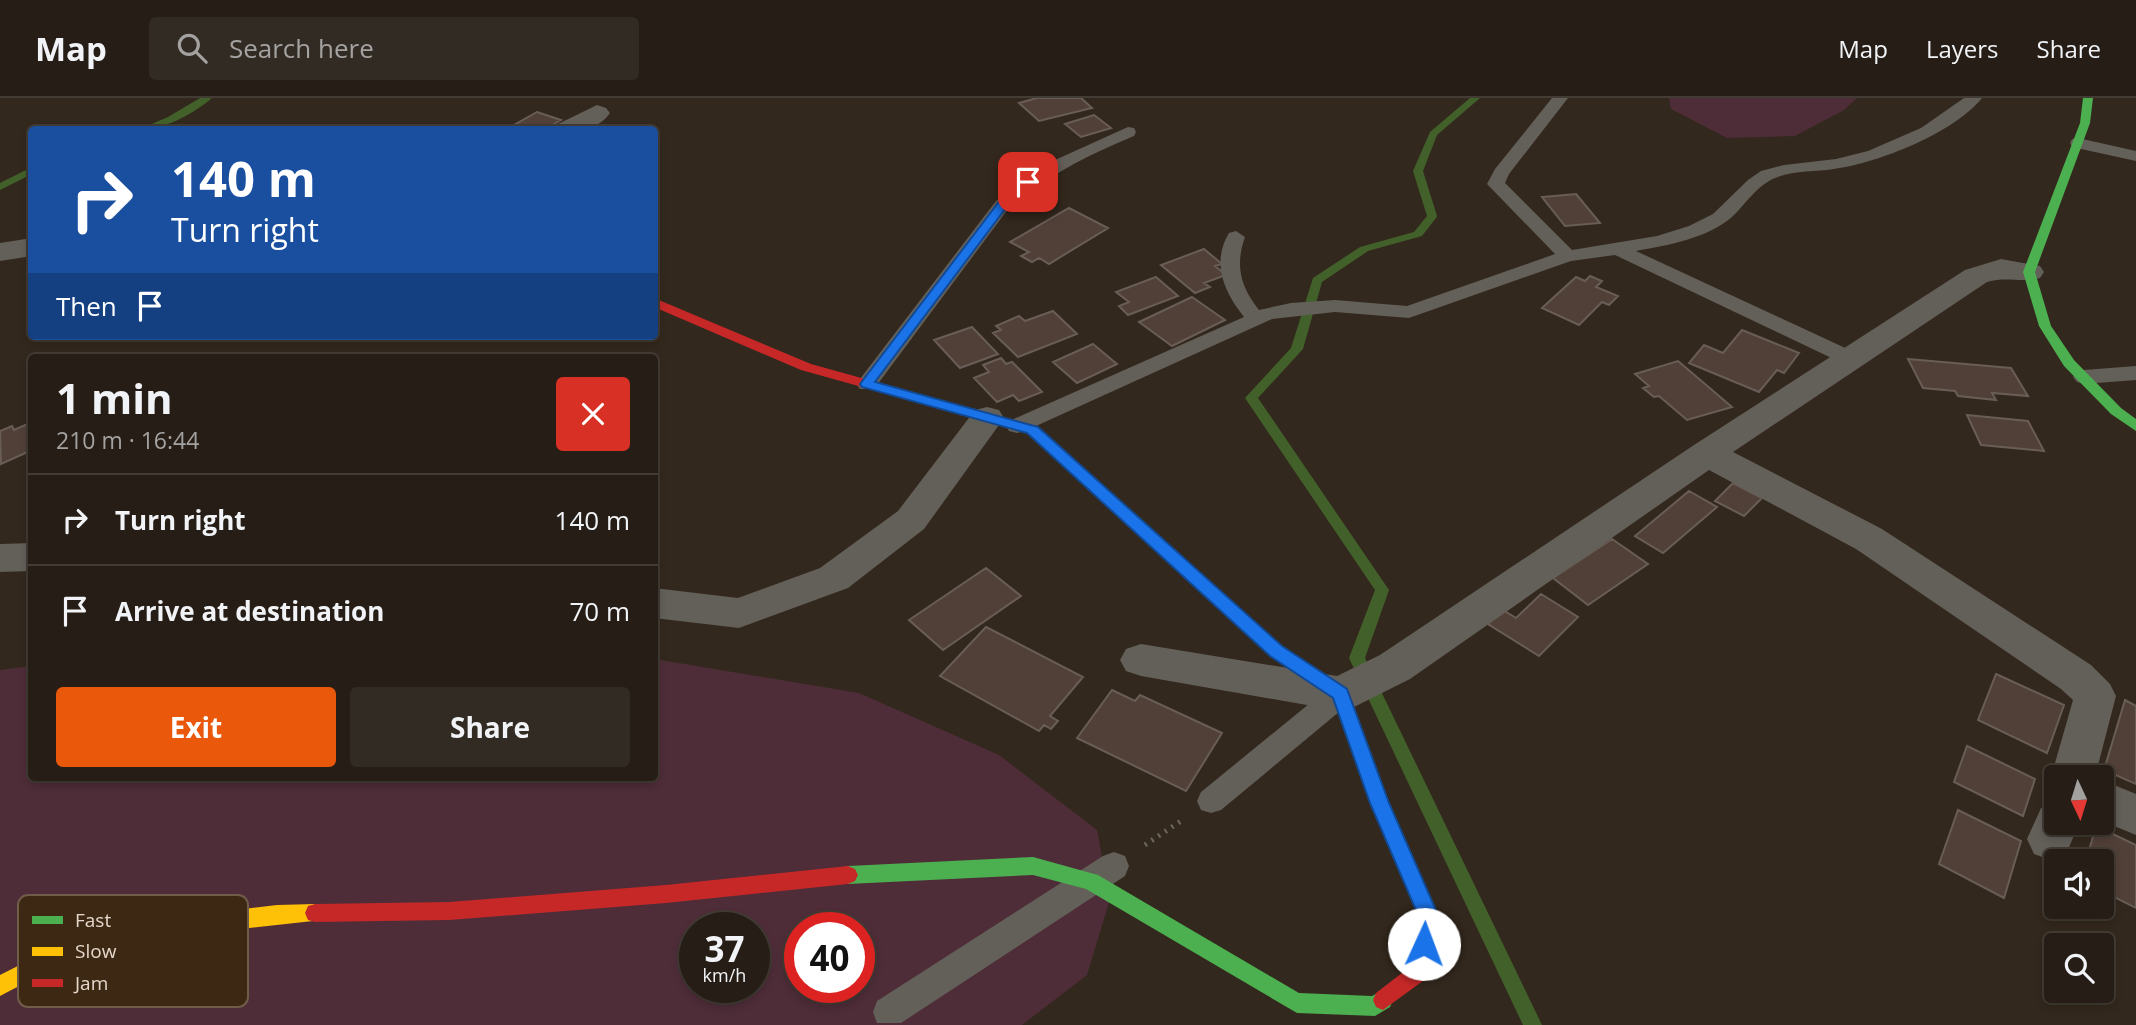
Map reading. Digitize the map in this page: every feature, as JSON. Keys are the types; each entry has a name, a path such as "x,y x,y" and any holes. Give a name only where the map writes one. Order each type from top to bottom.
{"street":[{"path":"2088,98 2079,140 2029,272 2045,326 2069,363 2136,426"},
{"path":"575,126 597,113"},
{"path":"0,252 28,248"},
{"path":"1142,660 1346,692 1395,667 1706,453 1976,276 2001,268 2029,272"},
{"path":"248,918 278,914 449,911 666,894 847,875 1033,866 1103,874 1297,1003 1375,1006 1420,971 1429,917 1380,803 1346,692 1276,651 1032,430 806,367 658,304"},
{"path":"658,603 739,613 834,578 911,520 1002,422"},
{"path":"1706,453 1869,539 2076,677 2095,696 2076,765"},
{"path":"0,558 28,557"},
{"path":"2114,806 2136,816"},
{"path":"0,986 18,977"}],"lane":[{"path":"1560,98 1501,173 1496,184 1568,256"},
{"path":"1002,422 1255,318 1291,309 1335,306 1409,312 1568,256 1666,240 1699,229 1718,218 1765,176 1798,167 1858,159 1920,137 1975,98"},
{"path":"867,384 1002,205 1028,182 1065,159 1128,132"},
{"path":"2079,140 2136,149"},
{"path":"2079,140 2136,156"},
{"path":"1236,237 1228,254 1228,268 1241,302 1255,318"},
{"path":"1617,249 1849,358"},
{"path":"2084,377 2136,373"},
{"path":"1211,801 1346,692"},
{"path":"889,1012 1103,874"}],"path":[{"path":"1103,874 1211,801"}],"shaded area":[{"path":"1669,98 1857,98 1844,110 1795,136 1727,138 1671,109"},
{"path":"658,660 859,693 999,755 1097,830 1110,899 1087,975 1022,1025 0,1025 0,670 28,666 28,781 658,781"}],"building":[{"path":"1037,98 1081,98 1092,108 1039,121 1019,103"},
{"path":"537,112 561,120 551,126 512,126"},
{"path":"1094,115 1111,128 1081,137 1065,124"},
{"path":"1576,194 1600,223 1565,226 1542,197"},
{"path":"1069,208 1108,228 1049,264 1039,258 1032,262 1021,256 1029,252 1010,242"},
{"path":"1204,249 1222,264 1215,266 1226,275 1204,283 1210,287 1195,293 1161,265"},
{"path":"1590,276 1602,281 1596,287 1618,296 1609,305 1602,302 1579,325 1542,308 1576,277 1585,281"},
{"path":"1156,277 1178,296 1128,315 1119,306 1129,302 1116,292"},
{"path":"1192,297 1225,320 1172,346 1139,322"},
{"path":"1053,311 1077,334 1018,357 993,333 1001,330 996,326 1019,316 1025,321"},
{"path":"972,327 998,354 960,368 934,340"},
{"path":"1742,330 1799,353 1784,373 1777,370 1759,392 1689,363 1704,345 1723,353"},
{"path":"1093,344 1117,364 1077,383 1053,362"},
{"path":"1001,358 1006,364 1012,362 1042,392 1019,401 1013,395 997,402 974,378 989,372 983,365"},
{"path":"1908,359 2011,368 2028,396 1992,393 1996,400 1958,396 1955,391 1923,388"},
{"path":"1678,361 1732,407 1687,420 1659,396 1654,397 1643,388 1649,386 1635,374"},
{"path":"1967,415 2028,421 2044,451 1981,445"},
{"path":"28,424 28,452 1,464 0,431 12,426 14,430"},
{"path":"1733,483 1762,498 1744,516 1715,501"},
{"path":"1689,491 1717,507 1663,553 1635,536"},
{"path":"1612,539 1648,564 1588,605 1553,578"},
{"path":"986,568 1021,596 943,650 909,620"},
{"path":"1541,594 1578,617 1539,656 1488,624 1503,610 1516,618"},
{"path":"986,627 1083,677 1050,716 1058,721 1051,729 1044,725 1039,731 940,676"},
{"path":"1996,674 2064,705 2047,753 1978,720"},
{"path":"1112,690 1135,701 1140,695 1222,733 1186,791 1077,738"},
{"path":"2125,700 2136,706 2136,784 2114,774 2114,765 2106,765"},
{"path":"1967,746 2035,779 2023,816 1954,782"},
{"path":"1958,810 2021,841 2004,898 1939,864"},
{"path":"2093,835 2114,835 2136,845 2136,908 2114,897 2114,849 2089,849"}],"waterway":[{"path":"153,126 171,119 207,98"},
{"path":"1475,98 1433,134 1418,171 1432,216 1418,234 1364,249 1317,280 1297,349 1251,398 1382,590 1357,658 1533,1025"},
{"path":"0,187 28,172"}],"traffic: fast":[{"path":"2088,98 2085,123 2029,272 2045,326 2069,363 2116,411 2136,426"},
{"path":"1098,489 1276,651 1335,690"},
{"path":"848,875 1033,866 1091,881 1297,1003 1375,1006 1383,1000"}],"traffic: slow":[{"path":"248,918 315,913"},
{"path":"0,986 18,977"}],"traffic: jam":[{"path":"658,304 806,367 1033,430 1098,489"},
{"path":"1335,690 1341,694 1379,803 1429,917 1420,971 1383,1000"},
{"path":"315,913 449,911 666,894 848,875"}],"route":[{"path":"1028,182 1002,205 867,384 1032,430 1276,651 1341,694 1380,803 1429,917 1424,944"}]}
